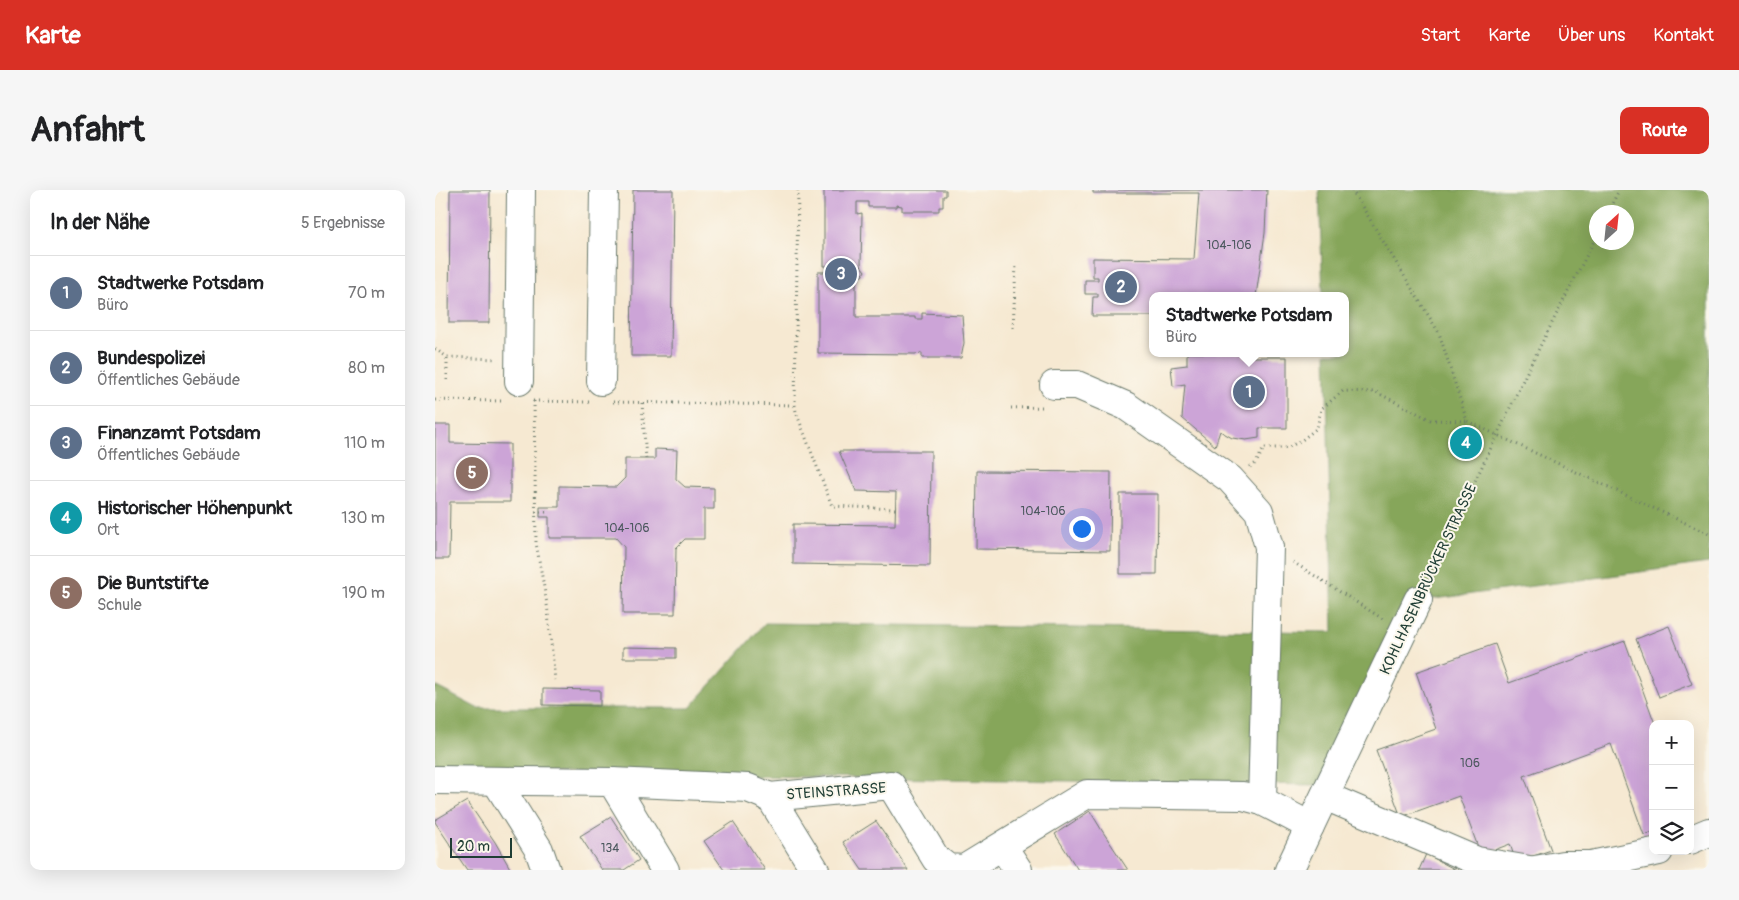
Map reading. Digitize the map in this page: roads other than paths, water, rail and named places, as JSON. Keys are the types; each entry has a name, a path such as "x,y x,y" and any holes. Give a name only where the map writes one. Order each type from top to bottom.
{"lane":[{"path":"521,190 524,380"},
{"path":"601,381 604,190"},
{"path":"1054,385 1077,385 1126,406 1230,480 1259,511 1269,547 1262,801"},
{"name":"KOHLHASENBRÜCKER STRASSE","path":"1289,870 1419,600"},
{"name":"STEINSTRASSE","path":"435,780 612,782 748,788 770,797 891,784 936,859 948,868 964,869 1003,847 1087,794 1243,796 1262,801 1310,826"},
{"path":"495,781 539,850 546,870"},
{"path":"612,782 665,870"},
{"path":"1325,796 1477,861 1529,870"},
{"name":"STEINSTRASSE","path":"770,797 815,870"},
{"path":"1694,838 1709,832"},
{"path":"1003,847 1018,870"},
{"path":"1535,870 1563,865 1591,865 1649,853"}],"place":[{"name":"Finanzamt Potsdam","path":"841,274"},
{"name":"Bundespolizei","path":"1121,287"},
{"name":"Stadtwerke Potsdam","path":"1249,392"},
{"name":"Historischer Höhenpunkt","path":"1466,443"},
{"name":"Die Buntstifte","path":"472,473"}]}
